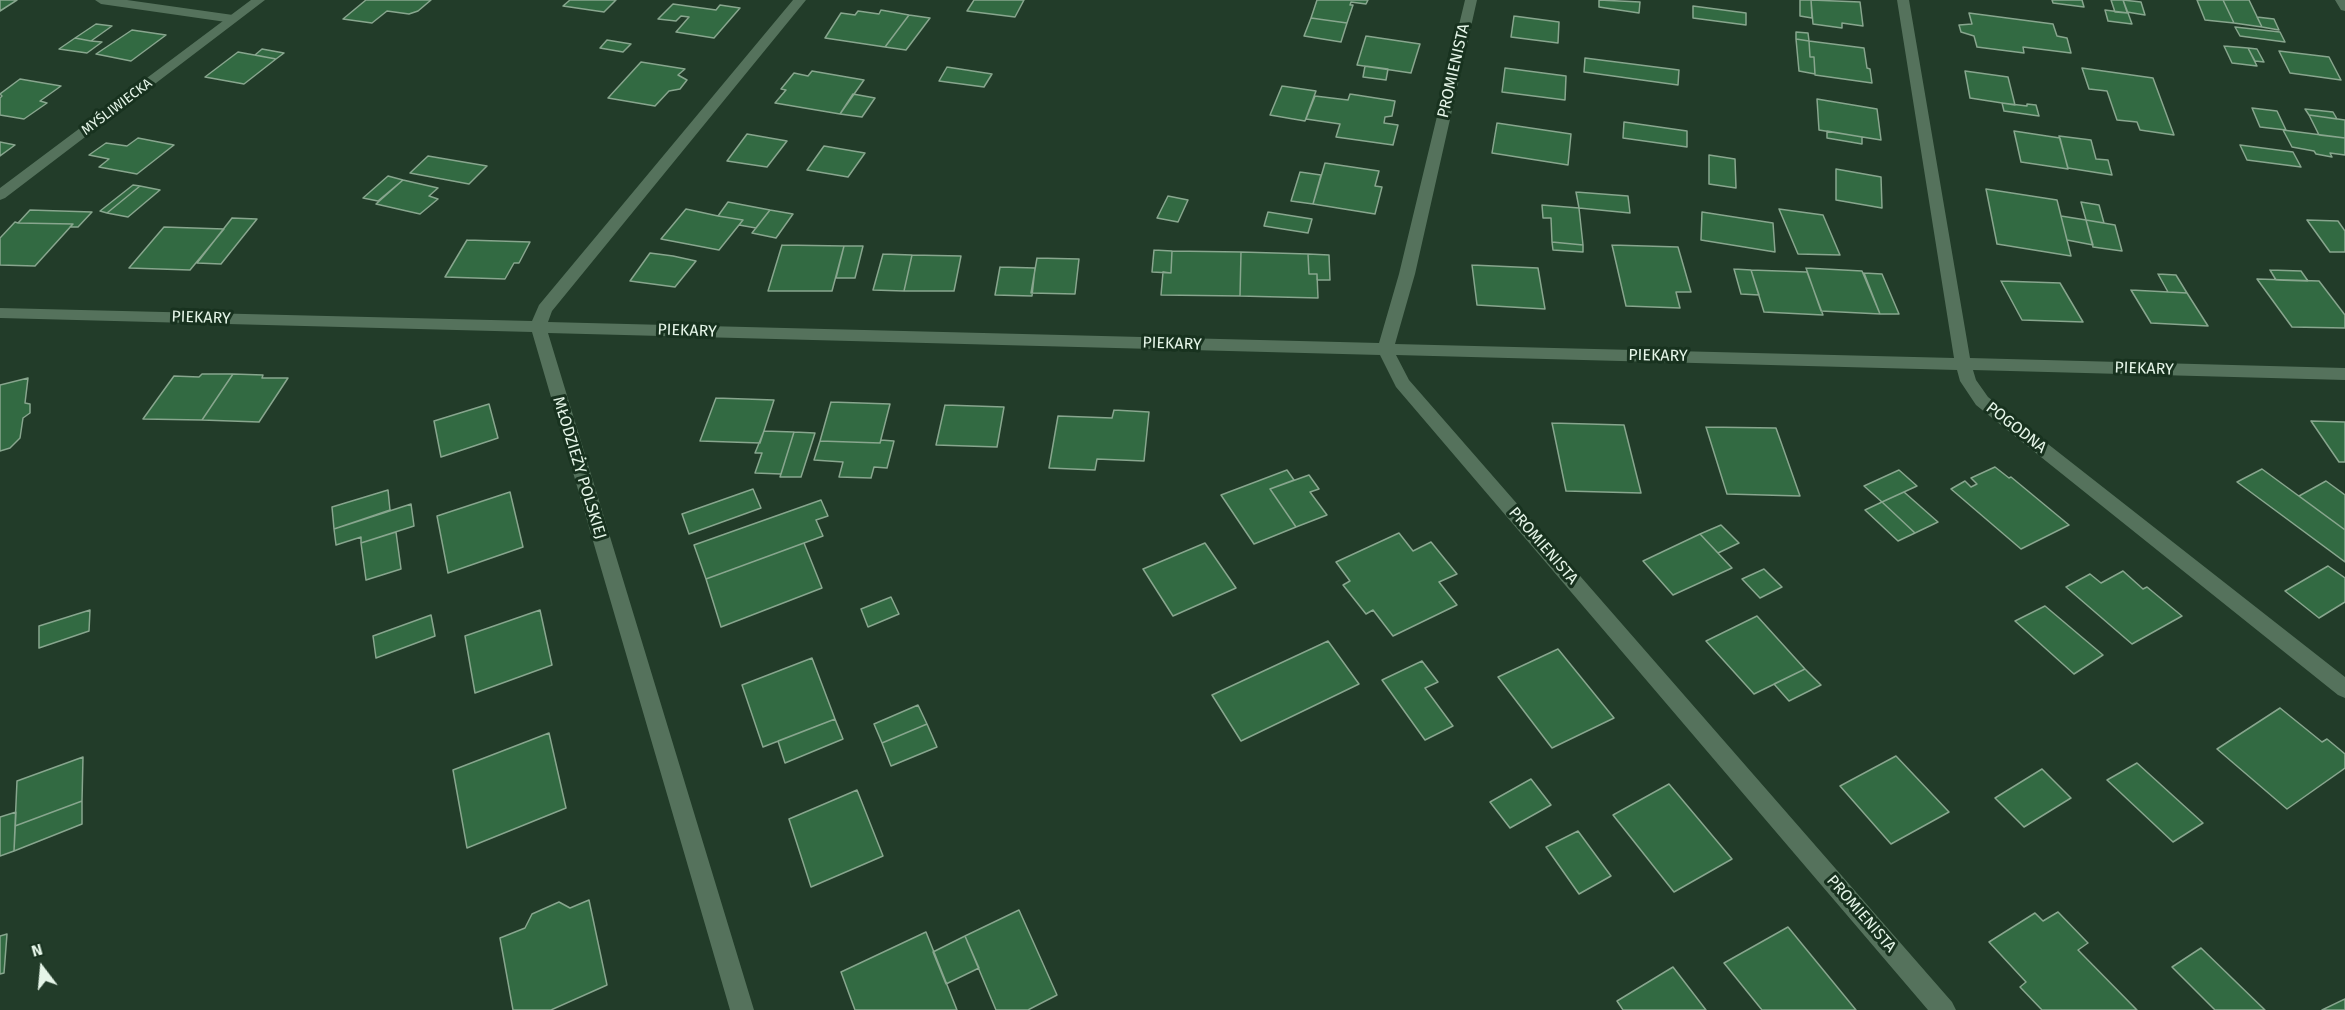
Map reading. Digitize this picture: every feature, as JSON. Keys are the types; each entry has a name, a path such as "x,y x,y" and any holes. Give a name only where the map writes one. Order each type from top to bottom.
{"street":[{"path":"101,0 233,19"},
{"name":"MYŚLIWIECKA","path":"0,195 259,0"},
{"path":"538,327 545,309 800,0"},
{"name":"PROMIENISTA","path":"1471,0 1407,274 1385,349 1402,383 1944,1010"},
{"name":"POGODNA","path":"1903,0 1962,363 1968,381 1982,401 2345,689"},
{"path":"2341,0 2345,7"},
{"name":"PIEKARY","path":"0,313 2345,374"},
{"name":"MŁODZIEŻY POLSKIEJ","path":"538,327 742,1010"}],"building":[{"path":"0,0 17,0 0,11"},
{"path":"366,0 431,0 418,11 409,14 387,11 372,23 343,19"},
{"path":"570,0 616,0 604,12 563,6"},
{"path":"974,0 1024,0 1015,17 967,11"},
{"path":"1317,0 1368,0 1366,4 1351,2 1350,5 1353,5 1347,23 1311,18"},
{"path":"1599,0 1640,2 1639,13 1599,7"},
{"path":"1800,0 1811,0 1812,18 1800,16"},
{"path":"1811,0 1860,2 1863,26 1842,23 1842,28 1813,24"},
{"path":"2052,0 2082,0 2084,7 2053,3"},
{"path":"2111,0 2123,0 2128,13 2115,12"},
{"path":"2123,0 2141,2 2145,15 2127,12"},
{"path":"2197,0 2223,0 2234,23 2205,20"},
{"path":"2223,0 2249,0 2262,27 2234,23"},
{"path":"673,4 716,10 720,5 740,8 714,38 676,32 689,17 681,16 676,21 658,19"},
{"path":"1693,6 1746,13 1746,25 1693,18"},
{"path":"881,10 909,15 885,47 825,38 841,13 855,15 858,11 879,14"},
{"path":"2105,10 2128,13 2132,24 2108,21"},
{"path":"1969,13 2053,24 2057,36 2067,38 2071,53 2023,47 2024,53 1977,47 1974,36 1961,32 1959,25 1972,24"},
{"path":"909,15 930,18 906,50 885,47"},
{"path":"1514,16 1559,22 1558,43 1511,37"},
{"path":"2257,17 2274,19 2279,30 2262,27"},
{"path":"1311,18 1347,23 1341,42 1304,36"},
{"path":"96,24 112,26 91,41 75,38"},
{"path":"2235,27 2280,32 2285,42 2240,36"},
{"path":"132,30 166,35 131,61 96,54"},
{"path":"1796,32 1808,33 1809,41 1796,39"},
{"path":"1366,36 1420,44 1411,73 1357,65"},
{"path":"75,38 102,42 87,53 59,49"},
{"path":"1796,39 1809,41 1810,57 1814,57 1815,74 1799,71"},
{"path":"607,40 631,44 623,52 600,48"},
{"path":"1809,41 1864,48 1872,83 1815,75 1814,57 1810,57"},
{"path":"2224,46 2248,48 2257,66 2232,63"},
{"path":"2248,48 2257,49 2264,62 2255,61"},
{"path":"262,49 284,53 276,59 255,55"},
{"path":"2279,51 2329,57 2341,80 2290,73"},
{"path":"238,52 276,59 244,84 205,77"},
{"path":"1585,58 1679,70 1678,85 1584,72"},
{"path":"641,62 685,69 678,75 687,80 680,89 669,91 655,106 608,98"},
{"path":"1365,66 1388,69 1386,80 1363,77"},
{"path":"947,67 992,74 984,87 939,81"},
{"path":"1505,68 1566,76 1565,100 1502,92"},
{"path":"2082,68 2153,78 2174,135 2140,130 2137,122 2117,120 2107,91 2089,89"},
{"path":"812,71 864,80 840,114 775,103 786,90 781,89 794,73 808,76"},
{"path":"1965,71 2008,77 2015,105 1970,98"},
{"path":"20,79 61,86 40,101 47,103 24,119 0,115 2,96 0,94"},
{"path":"1282,86 1316,91 1305,121 1270,115"},
{"path":"853,94 875,98 862,117 840,114"},
{"path":"1350,94 1395,101 1392,116 1385,117 1384,123 1398,125 1393,145 1336,137 1340,124 1306,119 1315,96 1348,100"},
{"path":"1817,99 1877,109 1881,140 1819,130"},
{"path":"2002,103 2036,105 2039,116 2004,111"},
{"path":"2252,108 2277,111 2286,130 2260,127"},
{"path":"2305,109 2333,112 2337,119 2309,115"},
{"path":"2309,115 2345,120 2345,138 2319,135"},
{"path":"1624,122 1687,131 1687,147 1623,138"},
{"path":"1497,123 1571,134 1568,165 1492,153"},
{"path":"2283,130 2345,138 2345,155 2330,153 2332,157 2292,147"},
{"path":"1827,131 1862,137 1862,144 1827,138"},
{"path":"2014,131 2060,138 2068,169 2021,162"},
{"path":"747,134 787,141 767,167 727,161"},
{"path":"2059,136 2091,140 2096,159 2108,160 2112,175 2068,168"},
{"path":"138,138 174,145 137,174 99,167 109,159 89,155 106,143 127,146"},
{"path":"0,142 15,145 0,156"},
{"path":"2240,145 2293,152 2301,167 2247,160"},
{"path":"824,146 865,153 848,177 807,170"},
{"path":"1709,155 1735,159 1736,188 1709,184"},
{"path":"428,156 487,166 469,184 410,173"},
{"path":"1325,163 1379,171 1375,186 1382,187 1375,214 1313,204"},
{"path":"1836,169 1881,177 1882,208 1836,200"},
{"path":"1300,172 1321,175 1313,204 1291,201"},
{"path":"388,176 403,180 378,201 363,198"},
{"path":"403,180 438,188 429,196 438,199 420,214 376,204"},
{"path":"133,185 140,186 107,213 100,211"},
{"path":"140,186 160,190 128,217 107,213"},
{"path":"1986,189 2057,200 2071,256 1997,244"},
{"path":"1576,192 1628,196 1630,213 1579,208"},
{"path":"1168,196 1188,200 1178,222 1157,218"},
{"path":"728,202 770,210 756,228 739,225 743,220 718,216"},
{"path":"2081,202 2099,205 2104,223 2086,220"},
{"path":"1542,205 1579,208 1583,245 1552,242 1551,218 1543,218"},
{"path":"686,209 743,220 719,250 661,239"},
{"path":"1779,209 1823,215 1840,255 1798,254"},
{"path":"30,210 92,212 78,227 70,227 73,224 18,223"},
{"path":"770,210 793,214 776,238 752,233"},
{"path":"1268,212 1312,219 1308,233 1264,226"},
{"path":"1702,212 1773,223 1775,252 1701,240"},
{"path":"2061,216 2086,220 2093,245 2067,240"},
{"path":"232,218 257,219 221,264 197,263"},
{"path":"2086,220 2115,225 2122,251 2093,247"},
{"path":"2307,220 2338,221 2345,231 2345,252 2330,252"},
{"path":"15,222 73,224 35,266 0,265 0,238"},
{"path":"164,227 224,229 190,270 129,268"},
{"path":"467,240 530,242 519,263 514,263 505,279 445,277"},
{"path":"1552,242 1583,245 1583,252 1553,250"},
{"path":"782,245 844,246 832,291 768,291"},
{"path":"1612,245 1678,247 1691,292 1676,292 1680,308 1626,306"},
{"path":"844,246 863,246 855,278 836,278"},
{"path":"1154,250 1172,251 1171,273 1152,272"},
{"path":"1172,251 1241,252 1240,296 1161,295 1163,272 1171,273"},
{"path":"1241,252 1308,254 1309,274 1317,274 1318,298 1240,296"},
{"path":"650,253 696,261 675,287 630,281"},
{"path":"883,254 912,255 904,291 873,290"},
{"path":"1308,254 1329,255 1330,280 1317,280 1317,274 1309,274"},
{"path":"912,255 961,256 954,291 904,291"},
{"path":"1037,258 1079,259 1075,294 1031,293"},
{"path":"1472,265 1538,268 1545,309 1477,305"},
{"path":"1000,267 1035,268 1032,296 995,295"},
{"path":"1806,268 1862,271 1880,314 1821,311"},
{"path":"1734,269 1751,270 1759,295 1741,294"},
{"path":"1751,270 1807,272 1823,315 1764,312"},
{"path":"2270,270 2301,271 2308,281 2276,280"},
{"path":"1864,273 1882,274 1899,314 1880,314"},
{"path":"2158,274 2176,275 2187,293 2168,292"},
{"path":"2257,279 2319,281 2345,315 2345,328 2292,327"},
{"path":"2001,281 2060,283 2083,322 2022,320"},
{"path":"2131,290 2187,293 2208,326 2151,323"},
{"path":"202,374 233,374 202,420 143,419 174,376 199,377"},
{"path":"233,374 263,375 262,378 288,378 259,422 202,420"},
{"path":"28,378 25,403 30,404 30,413 23,418 20,438 10,448 0,451 0,385"},
{"path":"716,398 774,400 760,443 700,441"},
{"path":"831,402 890,404 880,443 820,441"},
{"path":"489,404 498,438 441,457 434,421"},
{"path":"945,405 1004,407 997,447 936,445"},
{"path":"1114,410 1149,412 1144,461 1097,459 1095,470 1049,468 1058,416 1112,418"},
{"path":"2311,421 2345,422 2345,462 2339,462"},
{"path":"1552,423 1624,425 1641,493 1566,491"},
{"path":"1706,427 1776,428 1800,496 1727,494"},
{"path":"764,431 794,432 781,474 755,473 762,453 755,453"},
{"path":"794,432 815,433 801,477 780,477"},
{"path":"881,440 894,441 887,468 874,467 871,478 839,477 843,462 814,460 820,441 880,443"},
{"path":"1995,467 2009,478 2011,477 2069,525 2021,549 1951,489 1965,481 1971,487 1977,484 1971,478"},
{"path":"2262,469 2345,530 2345,562 2237,482"},
{"path":"1287,470 1294,480 1270,489 1296,527 1254,544 1221,495"},
{"path":"1899,470 1917,486 1882,502 1864,486"},
{"path":"1309,475 1319,489 1310,492 1327,515 1296,527 1270,489"},
{"path":"2326,481 2345,495 2345,530 2299,496"},
{"path":"753,489 761,508 689,534 682,514"},
{"path":"388,490 390,510 334,529 332,507"},
{"path":"510,492 523,547 448,573 437,516"},
{"path":"1904,492 1938,522 1915,533 1882,502"},
{"path":"821,500 828,516 816,520 823,536 706,579 694,545"},
{"path":"1882,502 1915,533 1898,541 1865,510"},
{"path":"411,504 414,526 361,543 361,537 336,545 334,529"},
{"path":"1721,525 1739,543 1718,553 1700,534"},
{"path":"396,532 401,569 366,580 361,543"},
{"path":"1399,533 1413,551 1431,542 1457,574 1439,582 1457,605 1393,636 1373,610 1366,614 1343,585 1350,581 1336,562"},
{"path":"1700,534 1732,568 1673,595 1643,561"},
{"path":"804,543 822,588 721,627 706,579"},
{"path":"1205,543 1236,588 1173,616 1143,569"},
{"path":"2328,566 2345,578 2345,602 2319,618 2285,591"},
{"path":"1764,569 1782,587 1760,598 1742,579"},
{"path":"2123,571 2143,589 2147,587 2182,616 2132,644 2066,587 2090,574 2101,583"},
{"path":"891,597 899,614 868,627 861,609"},
{"path":"2045,606 2103,655 2074,674 2015,621"},
{"path":"90,610 89,631 39,648 39,626"},
{"path":"540,610 552,665 475,693 465,636"},
{"path":"431,615 435,636 376,658 373,636"},
{"path":"1757,616 1805,669 1754,694 1706,641"},
{"path":"1328,641 1359,684 1241,741 1212,695"},
{"path":"1558,649 1614,718 1552,748 1498,677"},
{"path":"812,658 835,719 763,747 742,685"},
{"path":"1422,661 1438,682 1425,688 1453,726 1425,740 1382,680"},
{"path":"1805,669 1821,685 1789,701 1774,684"},
{"path":"918,705 927,724 882,743 874,724"},
{"path":"2280,708 2322,742 2327,739 2345,754 2345,768 2287,809 2217,749"},
{"path":"835,719 843,739 785,763 778,741"},
{"path":"927,724 937,747 891,766 882,743"},
{"path":"549,733 566,808 467,848 453,770"},
{"path":"1896,756 1949,812 1891,844 1840,786"},
{"path":"83,757 82,801 15,826 17,781"},
{"path":"2137,763 2203,823 2173,842 2107,780"},
{"path":"2042,769 2071,798 2024,827 1995,798"},
{"path":"1531,779 1551,805 1510,828 1490,802"},
{"path":"1669,784 1732,859 1674,892 1613,815"},
{"path":"857,790 883,856 811,887 789,819"},
{"path":"82,801 82,824 14,851 15,826"},
{"path":"16,812 14,851 0,856 0,817"},
{"path":"1578,831 1611,876 1579,894 1546,847"},
{"path":"589,900 607,985 551,1010 513,1010 500,938 525,928 532,914 559,902 570,908"},
{"path":"1019,910 1057,995 1028,1010 996,1010 965,936"},
{"path":"2058,912 2088,943 2078,950 2137,1010 2042,1010 2020,987 2026,982 1989,942 2035,913 2043,921"},
{"path":"1788,927 1856,1010 1762,1010 1724,963"},
{"path":"926,932 957,1010 855,1010 841,972"},
{"path":"7,934 4,973 0,974 0,936"},
{"path":"965,936 979,968 946,984 933,952"},
{"path":"2201,948 2265,1010 2215,1010 2172,967"},
{"path":"1673,967 1706,1010 1623,1010 1617,1001"},
{"path":"2345,999 2345,1010 2322,1010"}]}
